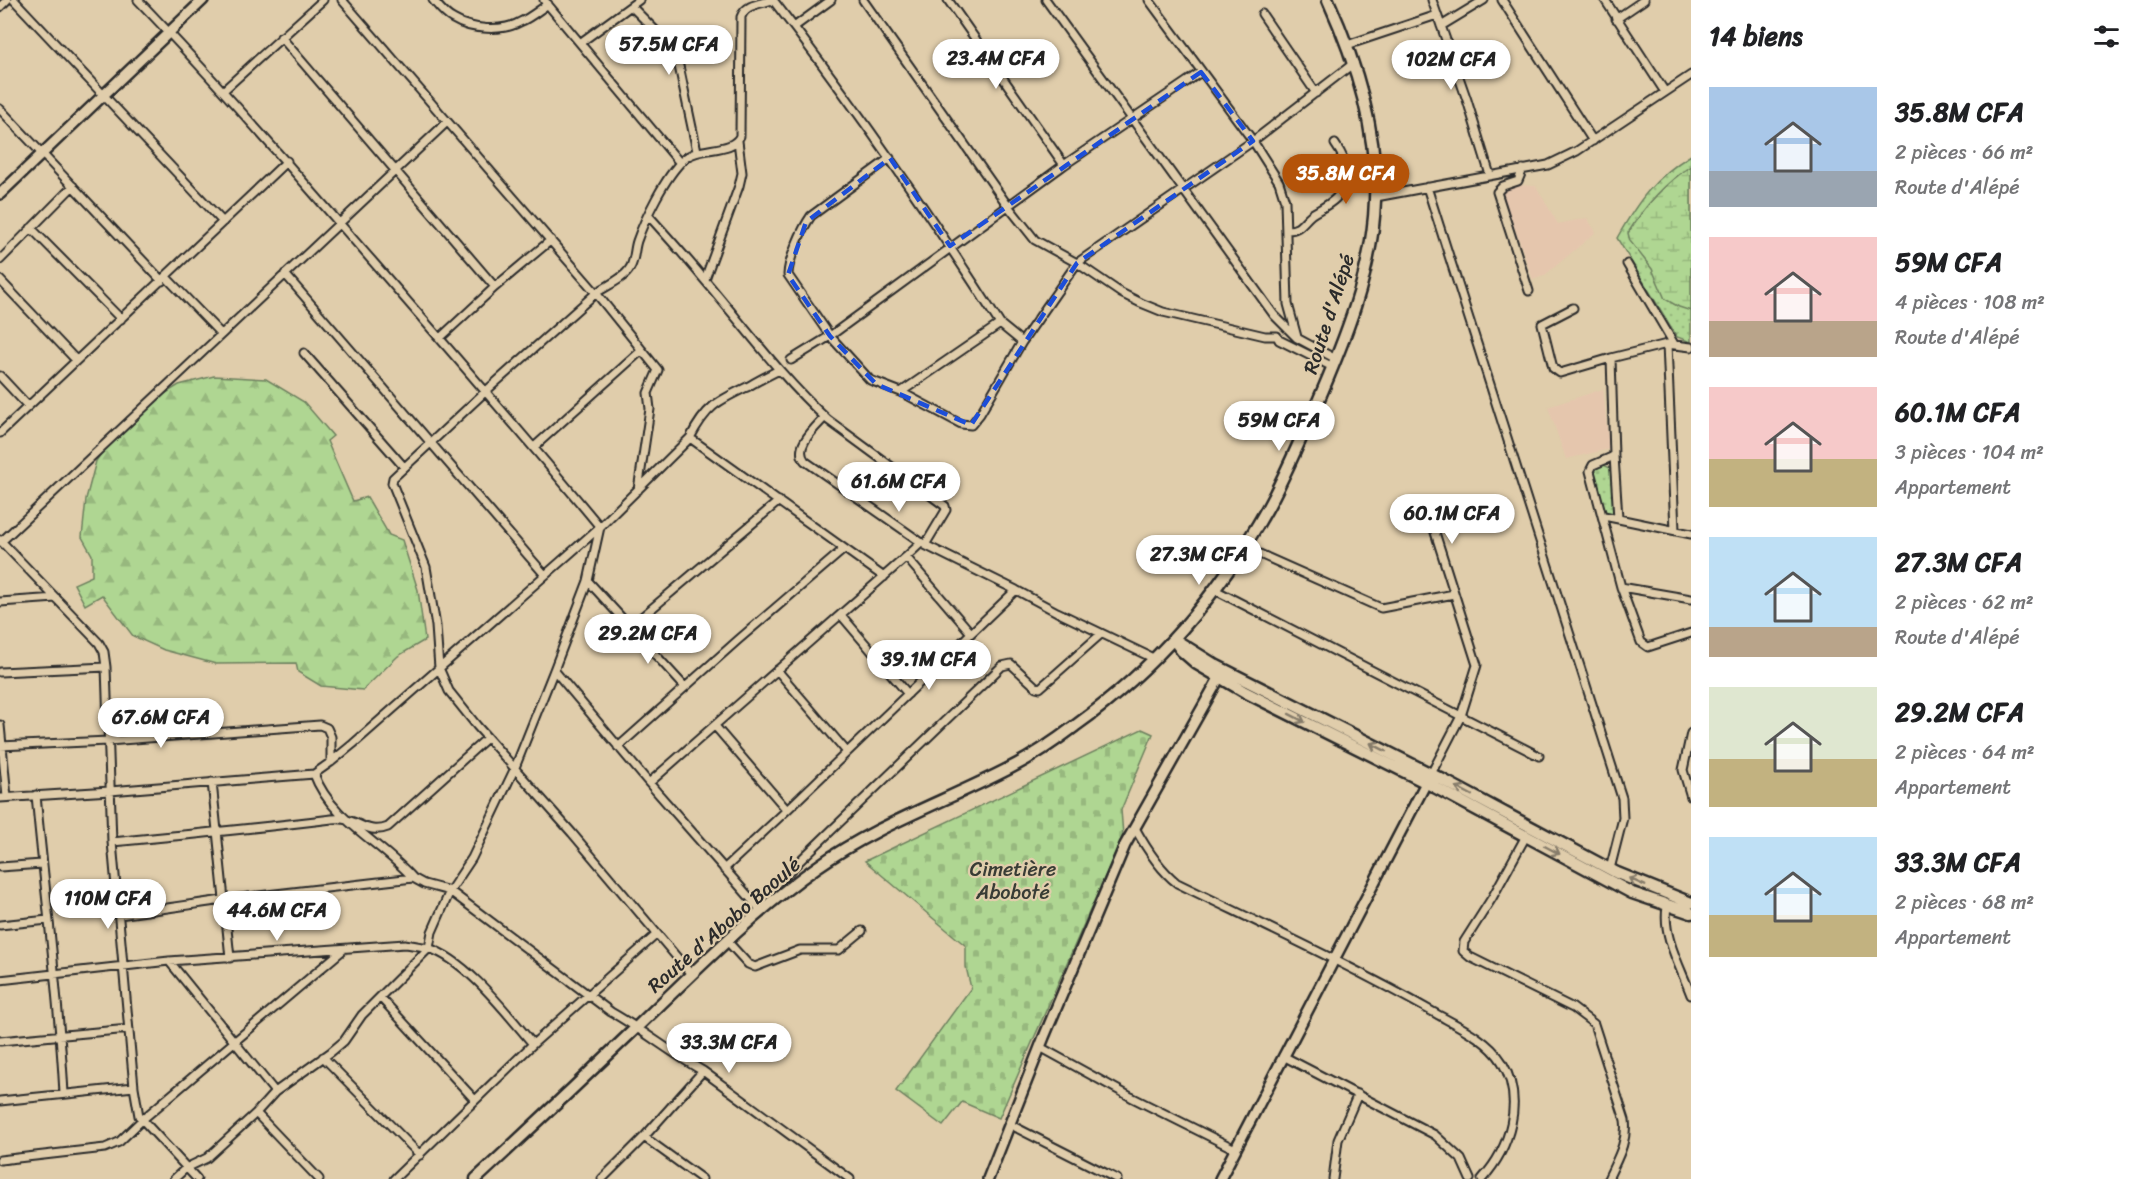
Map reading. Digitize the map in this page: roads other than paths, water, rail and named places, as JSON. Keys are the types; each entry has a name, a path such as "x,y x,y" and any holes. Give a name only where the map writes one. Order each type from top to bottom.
{"main road":[{"name":"Route d'Alépé","path":"1174,640 1215,590 1269,506 1335,363 1367,260 1376,197 1367,120 1354,63 1328,0"},
{"path":"1174,640 1182,651 1222,674 1610,869 1669,896 1691,903"},
{"name":"Route d'Abobo Baoulé","path":"476,1179 691,974 728,942 758,908 850,845 886,824 1037,753 1078,725 1174,640"},
{"path":"1429,778 1526,836 1632,893 1691,914"}],"street":[{"path":"0,7 7,0"},
{"path":"14,0 223,222"},
{"path":"138,0 224,90 287,161 534,447 600,527"},
{"path":"0,194 203,0"},
{"path":"224,90 323,0"},
{"path":"342,0 551,240 658,370 648,393 650,409 638,490"},
{"path":"433,0 446,14 459,22 491,28 520,23 546,2 680,163"},
{"path":"580,43 639,0"},
{"path":"705,279 739,186 741,173 738,141 740,136 741,17 748,7 773,0 890,158 1000,324 1022,342"},
{"path":"794,27 831,0"},
{"path":"863,0 1008,206 1035,240 1077,263 1121,293 1164,312 1265,336 1277,336"},
{"path":"948,0 1064,165"},
{"path":"1046,0 1276,318 1298,338 1335,363"},
{"path":"1149,0 1253,141 1283,191 1288,304 1298,338 1296,348"},
{"path":"1432,0 1490,175"},
{"path":"1441,26 1484,0"},
{"path":"1502,0 1593,141"},
{"path":"1605,0 1665,92"},
{"path":"1616,19 1644,0"},
{"path":"631,6 666,41 679,66 698,151"},
{"path":"1262,14 1316,93"},
{"path":"1347,45 1437,15"},
{"path":"280,37 495,287"},
{"path":"890,158 811,216 789,265 790,279 830,336 870,380 901,392 962,424 971,426 1022,342 1077,263 1253,141 1354,63"},
{"path":"791,360 830,336 950,246 1201,72"},
{"path":"1376,197 1542,166 1562,159 1593,141 1691,75"},
{"path":"0,109 164,279 221,334"},
{"path":"197,1179 138,1114 112,842 104,652 99,643 1,541 447,122"},
{"path":"691,974 572,833 514,770 449,691 440,668 426,567 392,483 393,478 404,467 486,391 596,293 627,272 631,267 636,243 648,215 680,163 689,154 729,146 738,141"},
{"path":"1286,230 1299,228 1311,215 1334,200 1342,190 1348,169 1335,144"},
{"path":"0,433 287,161"},
{"path":"1522,169 1518,180 1503,186 1497,192 1529,291"},
{"path":"0,260 73,186"},
{"path":"1427,187 1622,798 1623,818 1610,869"},
{"path":"648,215 705,279 779,370 825,417 945,506 946,510 923,544 649,783"},
{"path":"31,228 121,319"},
{"path":"440,338 495,287 551,240"},
{"path":"1627,264 1671,344 1675,530"},
{"path":"285,274 432,441 545,575"},
{"path":"0,280 76,360"},
{"path":"1573,308 1542,324 1553,368 1560,373 1671,344 1691,347"},
{"path":"1276,318 1279,340 1335,363"},
{"path":"901,392 1000,324"},
{"path":"534,447 642,350"},
{"path":"304,353 404,467"},
{"path":"1611,358 1618,518"},
{"path":"0,725 3,797 110,791 314,774 440,668 600,527 690,438 700,419 717,402 779,370"},
{"path":"0,376 28,406"},
{"path":"825,417 803,445 802,457 923,544 1155,659"},
{"path":"690,438 884,577"},
{"path":"1614,456 1590,468 1621,587 1644,646 1648,647 1691,633"},
{"path":"630,627 778,501"},
{"path":"1220,1179 1461,716 1477,666 1426,504"},
{"path":"1604,516 1691,534"},
{"path":"174,1179 186,1168 207,1158 256,1113 275,1092 344,1041 362,1015 429,948 432,932 450,891 472,858 514,770 588,581 600,527"},
{"path":"1244,547 1381,608 1454,594"},
{"path":"618,747 844,549"},
{"path":"906,557 971,633"},
{"path":"588,581 685,687"},
{"path":"1621,587 1691,599"},
{"path":"723,869 788,810 1016,590"},
{"path":"1215,590 1539,756"},
{"path":"0,602 56,598"},
{"path":"841,615 908,694"},
{"path":"554,670 758,908 1002,666 1011,664 1040,688 1101,634"},
{"path":"0,672 106,667"},
{"path":"777,670 848,752"},
{"path":"988,1179 1040,1047 1125,845 1222,674"},
{"path":"1,746 108,741 320,725 327,728 331,737 331,762"},
{"path":"715,726 788,810"},
{"path":"1691,733 1683,774 1691,797"},
{"path":"112,842 217,833 344,818 372,830 379,830 388,826 487,738"},
{"path":"314,774 325,797 344,818 397,861 413,878 424,884 450,891 589,996 637,1027 677,1057 703,1071 850,1179"},
{"path":"212,782 230,958"},
{"path":"36,795 48,920 56,974 64,1094"},
{"path":"1136,828 1151,855 1177,883 1408,998 1470,1033 1492,1049 1502,1062 1510,1080 1513,1117 1508,1138 1482,1179"},
{"path":"1526,836 1492,898 1464,942 1463,951 1470,957 1573,1008 1594,1024 1625,1120 1626,1131 1625,1142 1608,1179"},
{"path":"0,867 42,864"},
{"path":"119,915 223,900 413,878"},
{"path":"1667,907 1665,922 1691,995"},
{"path":"0,925 48,920"},
{"path":"728,942 748,964 755,967 801,950 839,950 862,931"},
{"path":"394,1179 533,1044 657,934"},
{"path":"0,980 169,961 405,944 429,948 448,958 491,996 533,1044"},
{"path":"0,1160 105,1148 119,1142 142,1119 345,949"},
{"path":"169,961 275,1092"},
{"path":"380,997 475,1100"},
{"path":"0,1041 129,1029"},
{"path":"1040,1047 1131,1097 1235,1149"},
{"path":"1283,1056 1435,1135 1461,1159 1470,1179"},
{"path":"323,1057 420,1155"},
{"path":"602,1179 644,1137 703,1071"},
{"path":"0,1101 134,1087"},
{"path":"1333,1179 1338,1140 1358,1094"},
{"path":"256,1113 320,1179"},
{"path":"1009,1124 1117,1179"},
{"path":"644,1137 702,1179"}],"park label":[{"name":"Cimetière Aboboté","path":"1013,880"}]}
